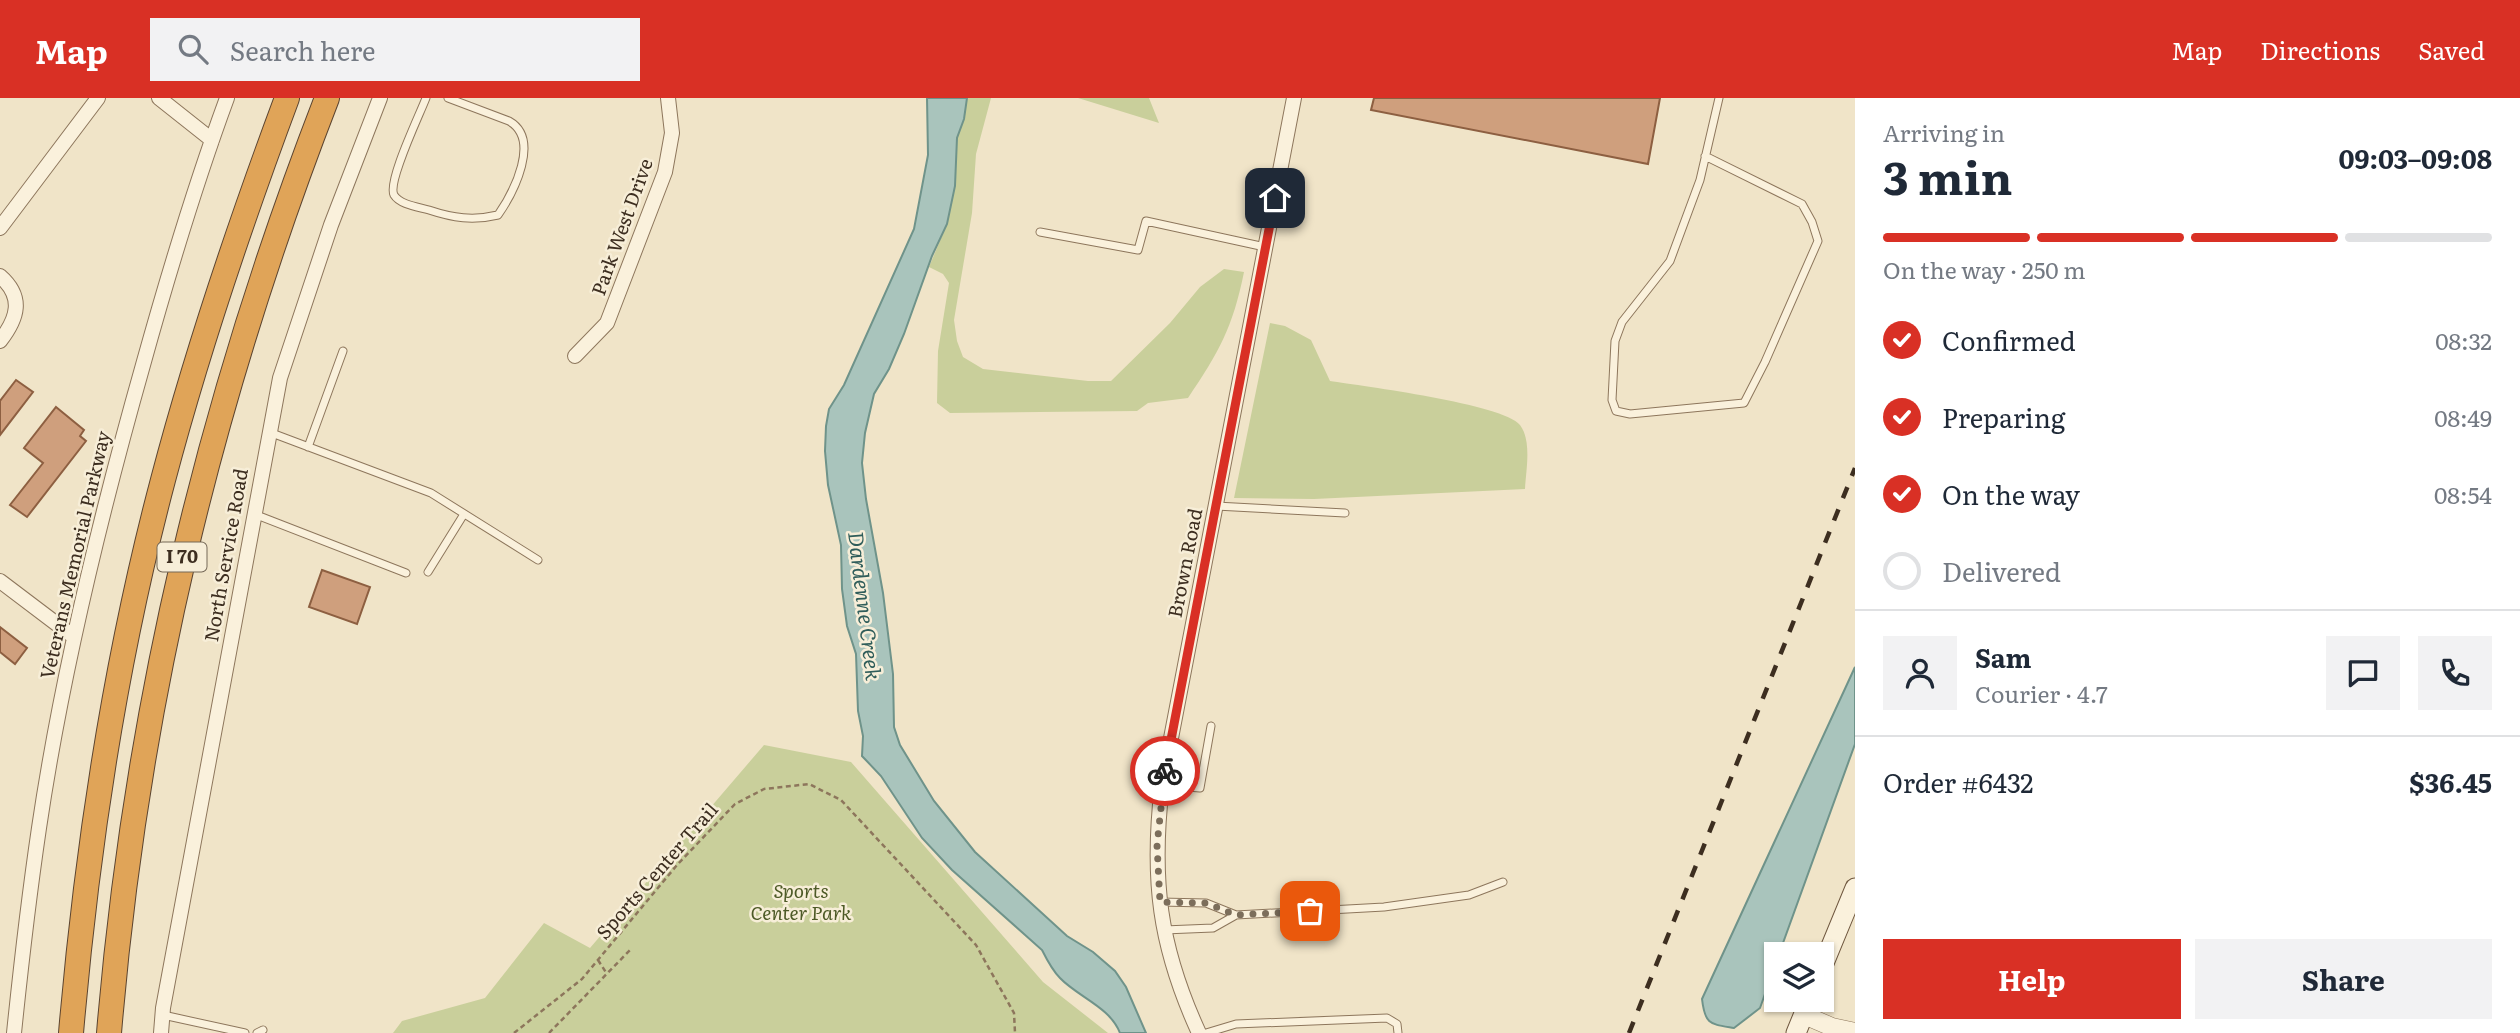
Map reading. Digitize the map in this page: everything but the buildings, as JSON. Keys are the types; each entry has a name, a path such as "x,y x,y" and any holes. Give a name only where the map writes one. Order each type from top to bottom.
{"highway":[{"name":"I 70","path":"71,1033 83,906 98,799 125,645 143,564 208,321 286,98"},
{"name":"I 70","path":"108,1033 123,886 139,779 164,638 183,555 225,393 250,313 276,234 327,98"}],"main road":[{"path":"1833,942 1855,888"}],"street":[{"path":"0,228 99,98"},
{"path":"159,98 212,140"},
{"name":"Veterans Memorial Parkway","path":"14,1033 39,827 74,637 126,422 172,263 228,98"},
{"name":"North Service Road","path":"161,1033 162,1014 253,514 284,365 331,225 380,98"},
{"name":"Park West Drive","path":"575,356 607,323 665,172 671,132 668,98"},
{"name":"Brown Road","path":"1199,1033 1172,969 1164,930 1156,864 1162,785 1294,98"},
{"path":"0,276 10,285 17,303 15,317 0,341"},
{"path":"0,582 74,637"},
{"path":"1803,1016 1855,1032"}],"lane":[{"path":"426,98 397,172 393,194 407,204 453,218 482,219 498,215 506,204 521,165 524,154 523,134 518,126 509,121 448,98"},
{"path":"1706,156 1802,204 1818,241 1744,403 1630,414 1616,411 1612,400 1615,341 1622,322 1670,261 1700,180 1719,98"},
{"path":"1040,232 1138,250 1146,221 1266,247"},
{"path":"308,447 343,351"},
{"path":"269,432 431,493 538,560"},
{"path":"1216,506 1345,513"},
{"path":"253,514 406,573"},
{"path":"428,572 464,514"},
{"path":"1162,785 1200,789 1212,726"},
{"path":"1160,902 1206,903 1236,915 1384,907 1469,895 1503,882"},
{"path":"1164,930 1213,928 1236,915"},
{"path":"162,1014 245,1033"},
{"path":"1206,1033 1236,1024 1387,1018 1397,1024 1398,1033"},
{"path":"1236,1024 1239,1033"}],"path":[{"name":"Sports Center Trail","path":"514,1033 582,979 677,865 736,804 764,789 809,784 841,800 976,945 1014,1013 1014,1033"},
{"path":"549,1033 631,949"},
{"path":"598,960 607,974"}],"green space":[{"path":"967,98 991,98 976,154 972,213 954,320 963,357 983,369 1088,381 1111,381 1170,323 1200,287 1224,269 1244,272 1224,338 1188,398 1148,403 1137,411 950,413 937,403 938,351 949,283 943,274 929,267 947,224 955,186 957,138 964,119"},
{"path":"1078,98 1149,98 1159,123"},
{"path":"1270,323 1285,326 1311,340 1330,381 1461,403 1509,417 1520,425 1526,439 1525,489 1314,499 1234,498"},
{"name":"Sports Center Park","path":"764,745 851,762 1043,982 1108,1033 393,1033 402,1021 485,998 544,923 590,948"}],"water":[{"name":"Dardenne Creek","path":"927,98 967,98 964,119 957,138 955,186 947,224 889,369 874,394 865,433 862,463 893,674 894,727 900,745 934,801 975,852 1067,936 1093,952 1115,971 1126,987 1146,1033 1120,1033 1109,1016 1067,985 1052,968 1042,950 952,870 922,838 881,776 862,756 863,736 858,711 856,654 847,626 842,589 841,545 828,485 826,426 829,409 844,385 914,229 928,155"},
{"path":"1855,667 1855,744 1783,942 1764,942 1764,997 1760,1008 1734,1028 1710,1022 1702,999"}],"railway":[{"path":"1629,1033 1855,468"}],"way so far":[{"path":"1165,771 1156,864 1160,902 1206,903 1236,915 1310,911"}],"route":[{"path":"1165,771 1275,198"}]}
